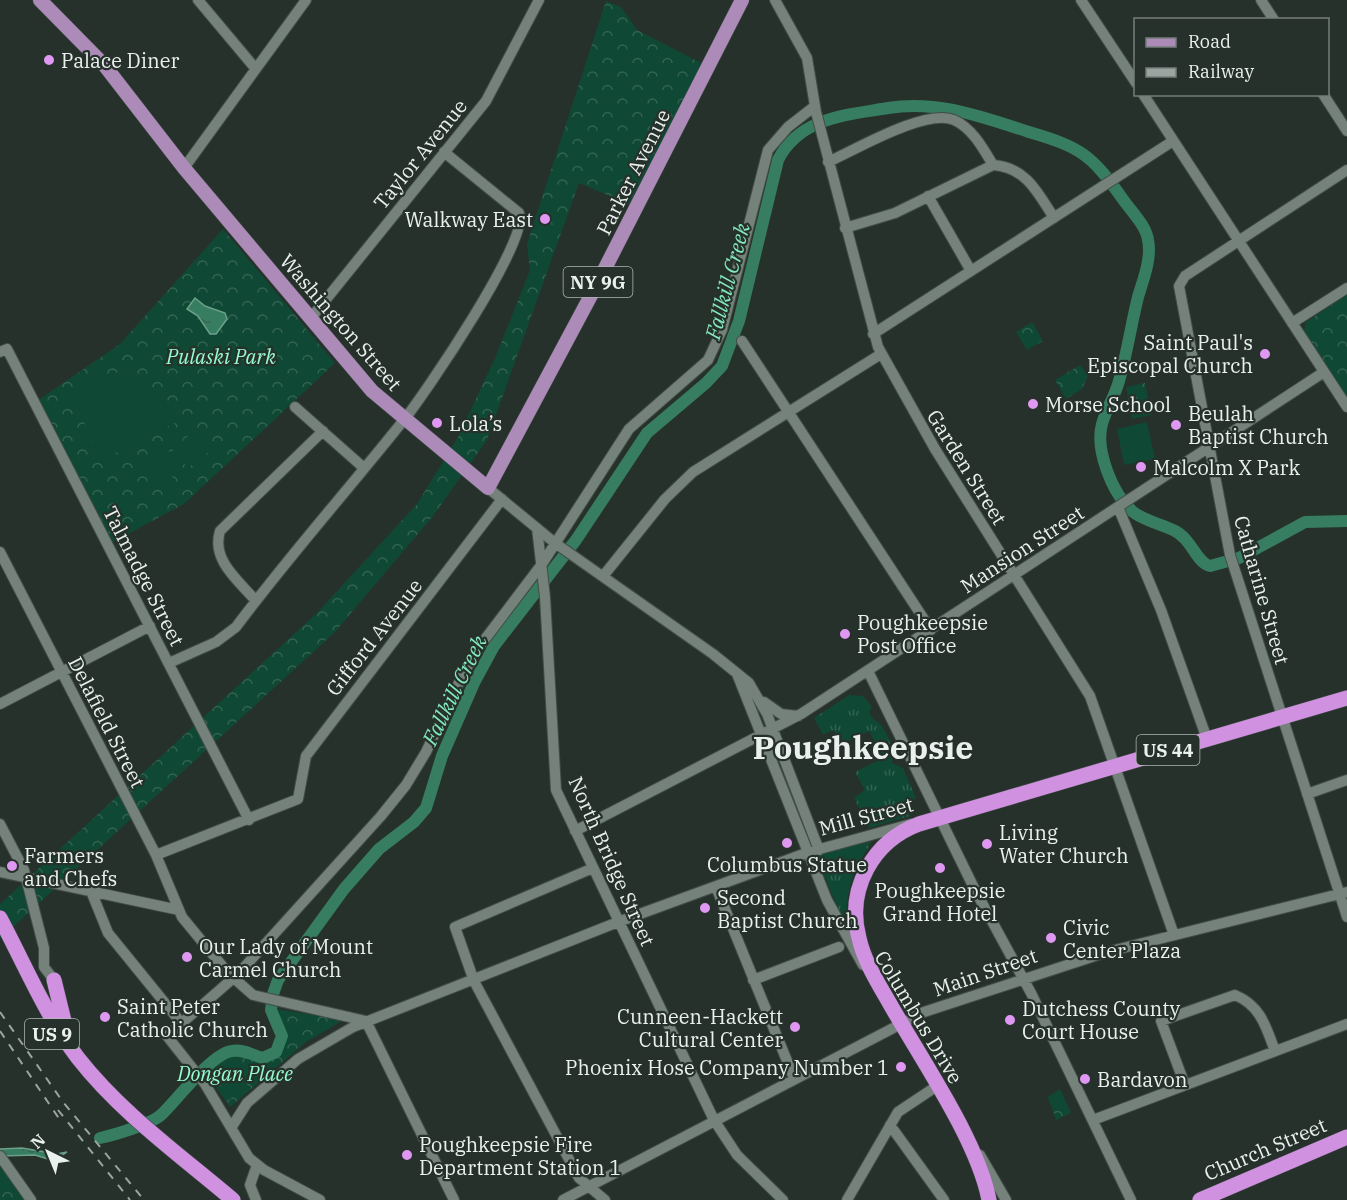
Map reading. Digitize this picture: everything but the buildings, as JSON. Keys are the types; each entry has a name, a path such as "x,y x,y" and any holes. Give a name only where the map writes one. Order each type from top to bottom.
{"highway":[{"name":"Mill Street","path":"933,819 1347,699"},
{"name":"US 44","path":"881,987 862,948 857,930 856,911 860,886 870,862 886,843 902,831 933,819"},
{"name":"US 9","path":"0,918 51,1015 79,1059 127,1115"},
{"name":"US 9","path":"0,937 58,1044 85,1080 179,1160 220,1200"},
{"path":"54,980 66,1030 79,1059"},
{"name":"Columbus Drive","path":"881,987 957,1122 984,1180 988,1200"},
{"name":"Church Street","path":"1200,1200 1347,1137"},
{"name":"US 9","path":"179,1160 233,1200"}],"main road":[{"name":"Washington Street","path":"40,0 105,66 184,168 368,386 488,489"},
{"name":"Parker Avenue","path":"488,489 596,286 742,0"}],"street":[{"path":"198,0 255,68"},
{"path":"184,168 306,0"},
{"name":"Taylor Avenue","path":"310,318 486,102 539,0"},
{"name":"Garden Street","path":"775,0 807,58 818,122 880,354 915,415 1081,679 1116,766 1174,935"},
{"path":"1081,0 1134,80"},
{"path":"1261,0 1273,18"},
{"path":"1144,96 1347,407"},
{"path":"1324,96 1347,131"},
{"path":"320,1200 257,1165 247,1155 198,1075 167,1036 233,978 381,816 406,785 426,752 463,674 479,647 558,544 635,422 692,377 714,350 768,150 788,127 815,106"},
{"path":"828,162 922,120 944,117 956,121 970,131 993,165"},
{"path":"873,334 1173,141"},
{"path":"169,663 228,634 256,601 405,420 506,263 522,222 519,213 444,152"},
{"path":"845,228 895,213 993,165 1005,166 1020,172 1032,183 1054,218"},
{"path":"1238,241 1347,170"},
{"path":"928,196 971,271"},
{"name":"Catharine Street","path":"1238,241 1185,276 1179,288 1231,561 1307,794 1343,893 1347,917"},
{"path":"1292,323 1347,288"},
{"path":"742,341 931,630"},
{"name":"Talmadge Street","path":"3,351 150,626 249,820"},
{"path":"604,575 665,499 693,472 880,354"},
{"name":"Mansion Street","path":"575,831 798,716 1324,372"},
{"path":"296,407 364,468"},
{"path":"256,601 220,558 216,543 220,531 323,431"},
{"name":"Washington Street","path":"488,489 558,544 719,658 755,691 773,730"},
{"name":"Gifford Avenue","path":"249,820 293,803 301,794 306,756 501,499"},
{"path":"1122,504 1207,739"},
{"name":"North Bridge Street","path":"537,528 545,597 556,790 714,1120 737,1155 783,1200"},
{"name":"Delafield Street","path":"0,552 156,855 175,895 179,910 233,978"},
{"path":"0,704 150,626"},
{"path":"868,671 933,819 1022,978 1131,1200"},
{"name":"Washington Street","path":"736,674 762,735"},
{"path":"755,691 776,712 798,716"},
{"name":"Columbus Drive","path":"773,730 845,936 881,987"},
{"name":"Columbus Drive","path":"762,735 814,851"},
{"path":"1307,794 1347,780"},
{"name":"Mill Street","path":"366,1021 474,981 618,922 814,851 933,819"},
{"path":"156,855 249,820"},
{"path":"0,824 26,878 44,948 44,967 54,980"},
{"path":"593,868 455,927 474,981 579,1178 605,1200"},
{"path":"0,873 179,910"},
{"path":"716,887 794,1078"},
{"path":"91,891 108,933 182,1024"},
{"name":"Main Street","path":"562,1200 901,1023 946,1004 1107,952 1343,893"},
{"path":"753,980 839,947"},
{"path":"233,978 244,989 261,998 366,1021 454,1200"},
{"path":"1185,1085 1161,1021 1235,995 1250,1003 1261,1015 1275,1051"},
{"path":"231,1128 247,1103 298,1059 324,1041 366,1021"},
{"path":"1093,1120 1347,1024"},
{"path":"847,1200 890,1125 908,1103 937,1086"},
{"name":"Columbus Drive","path":"957,1122 1006,1200"},
{"path":"890,1125 944,1200"},
{"path":"2,1159 31,1200"},
{"path":"256,1200 250,1185 257,1165"}],"green space":[{"path":"606,1 621,7 637,30 703,64 629,204 579,183 487,440 433,516 335,632 0,939 0,904 317,613 417,504 457,439 496,356 530,270 527,244"},
{"name":"Pulaski Park","path":"223,229 335,363 184,504 111,543 37,401 120,344"},
{"path":"1347,295 1347,397 1304,331 1306,322"},
{"path":"1032,322 1043,341 1027,350 1016,332"},
{"path":"1080,365 1088,376 1082,389 1066,399 1055,380"},
{"path":"123,370 148,383 177,422 108,457 100,456 70,391"},
{"path":"1145,383 1151,415 1132,419 1126,387"},
{"path":"1147,422 1155,459 1124,465 1117,429"},
{"path":"192,433 208,452 199,459 183,440"},
{"path":"181,442 196,461 188,468 172,449"},
{"path":"169,451 185,470 176,477 161,458"},
{"path":"158,460 174,479 165,487 149,467"},
{"path":"849,695 863,696 872,707 869,712 871,716 885,730 891,747 892,763 903,768 916,798 904,804 910,816 869,828 854,798 865,790 855,772 883,758 869,731 841,744 833,730 823,735 814,718"},
{"path":"871,842 851,882 847,902 847,921 852,941 815,854 836,847"},
{"name":"Dongan Place","path":"271,1008 337,1019 340,1022 306,1042 230,1107 204,1070 231,1052 244,1052 263,1058 272,1056 282,1036"},
{"path":"239,1073 248,1086 229,1100 220,1087"},
{"path":"1060,1089 1071,1113 1056,1120 1048,1097"},
{"path":"0,1165 24,1200 0,1200"}],"water":[{"path":"195,298 205,306 225,313 227,319 216,334 210,334 198,316 187,309"},
{"path":"22,1148 57,1154 67,1152 54,1161 35,1155 0,1156 0,1149"}],"waterway":[{"name":"Fallkill Creek","path":"100,1138 132,1129 161,1115 205,1068 224,1054 240,1051 263,1058 276,1052 282,1036 271,1010 278,980 344,889 379,849 414,822 426,808 442,756 474,683 494,646 576,540 647,433 706,383 722,366 739,321 778,160 787,146 812,126 857,113 906,106 925,106 960,111 994,121 1061,142 1083,154 1102,171 1137,218 1147,234 1149,247 1122,371 1100,434 1107,470 1125,503 1141,517 1179,534 1201,560 1210,566 1239,558 1305,522 1347,521"}],"railway":[{"path":"0,1012 63,1102 144,1200"},
{"path":"0,1031 60,1120"},
{"path":"58,1110 130,1200"}],"place":[{"name":"Palace Diner","path":"49,60"},
{"name":"Walkway East","path":"545,219"},
{"name":"Saint Paul's Episcopal Church","path":"1265,354"},
{"name":"Morse School","path":"1033,404"},
{"name":"Lola’s","path":"437,423"},
{"name":"Beulah Baptist Church","path":"1176,425"},
{"name":"Malcolm X Park","path":"1141,467"},
{"name":"Poughkeepsie Post Office","path":"845,634"},
{"name":"Columbus Statue","path":"787,843"},
{"name":"Living Water Church","path":"987,844"},
{"name":"Farmers and Chefs","path":"12,866"},
{"name":"Poughkeepsie Grand Hotel","path":"940,868"},
{"name":"Second Baptist Church","path":"705,908"},
{"name":"Civic Center Plaza","path":"1051,938"},
{"name":"Our Lady of Mount Carmel Church","path":"187,957"},
{"name":"Saint Peter Catholic Church","path":"105,1017"},
{"name":"Dutchess County Court House","path":"1010,1020"},
{"name":"Cunneen-Hackett Cultural Center","path":"795,1027"},
{"name":"Phoenix Hose Company Number 1","path":"901,1067"},
{"name":"Bardavon","path":"1085,1079"},
{"name":"Poughkeepsie Fire Department Station 1","path":"407,1155"}],"district":[{"name":"Poughkeepsie","path":"863,747"}]}
